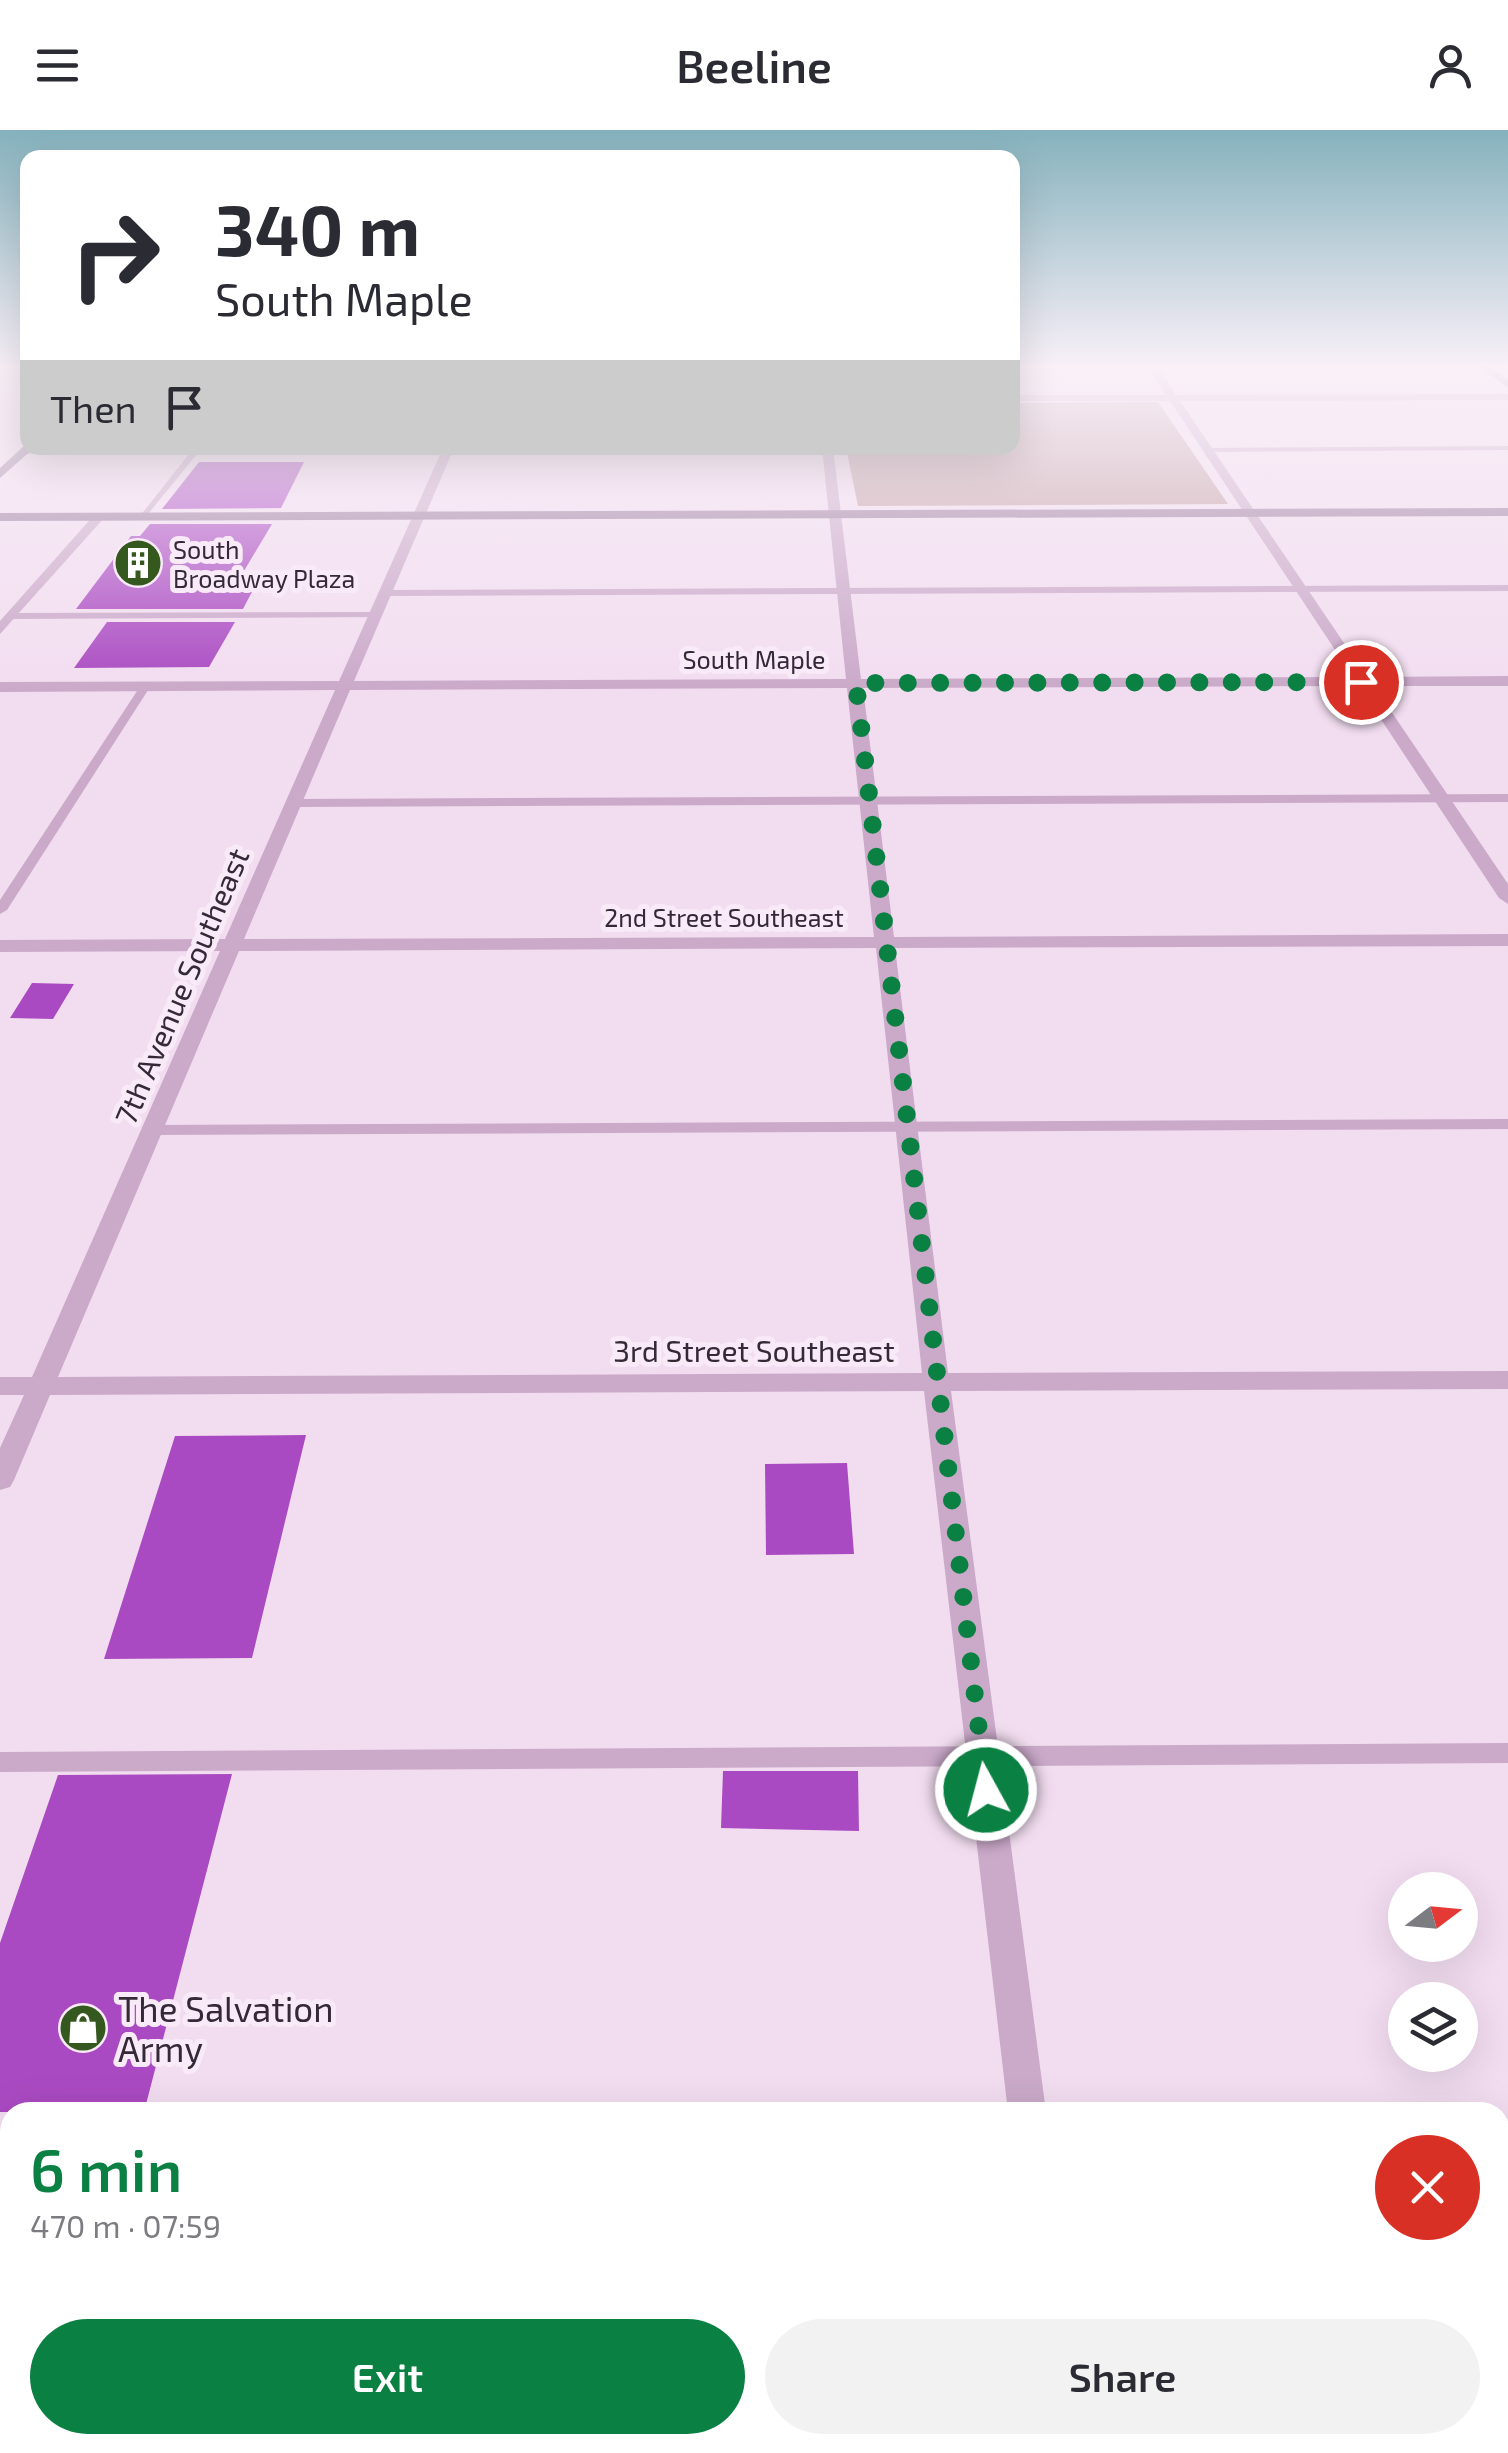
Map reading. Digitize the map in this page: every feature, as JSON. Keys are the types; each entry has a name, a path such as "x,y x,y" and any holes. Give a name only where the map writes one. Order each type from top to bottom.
{"street":[{"name":"7th Avenue Southeast","path":"0,1480 436,473"},
{"path":"830,473 936,1381 1026,2102"},
{"path":"1224,473 1508,898"},
{"path":"0,517 1508,512"},
{"path":"0,630 99,516"},
{"name":"South Maple","path":"0,687 1508,681"},
{"name":"2nd Street Southeast","path":"0,946 1508,940"},
{"name":"3rd Street Southeast","path":"0,1386 1508,1380"}],"lane":[{"path":"144,516 177,473"},
{"path":"384,593 1508,588"},
{"path":"12,616 375,615"},
{"path":"0,910 144,687"},
{"path":"293,803 1508,798"},
{"path":"152,1130 1508,1124"},
{"path":"0,1762 1508,1752"}],"shaded area":[{"path":"851,473 1207,473 1228,504 858,506"}],"building":[{"path":"190,473 298,473 281,508 162,509"},
{"path":"150,524 272,524 238,581 248,581 243,588 254,588 243,609 76,609 131,536 140,536"},
{"path":"107,622 235,622 209,667 74,668"},
{"path":"32,983 74,984 53,1019 10,1018"},
{"path":"306,1435 252,1658 104,1659 175,1436"},
{"path":"847,1463 854,1554 766,1555 765,1464"},
{"path":"723,1771 858,1771 859,1831 721,1828"},
{"name":"The Salvation Army","path":"232,1774 147,2102 0,2102 0,1943 58,1775"}],"place":[{"name":"South Broadway Plaza","path":"138,563"},
{"name":"The Salvation Army","path":"83,2028"}],"route":[{"path":"986,1790 856,683 1361,682"}]}
